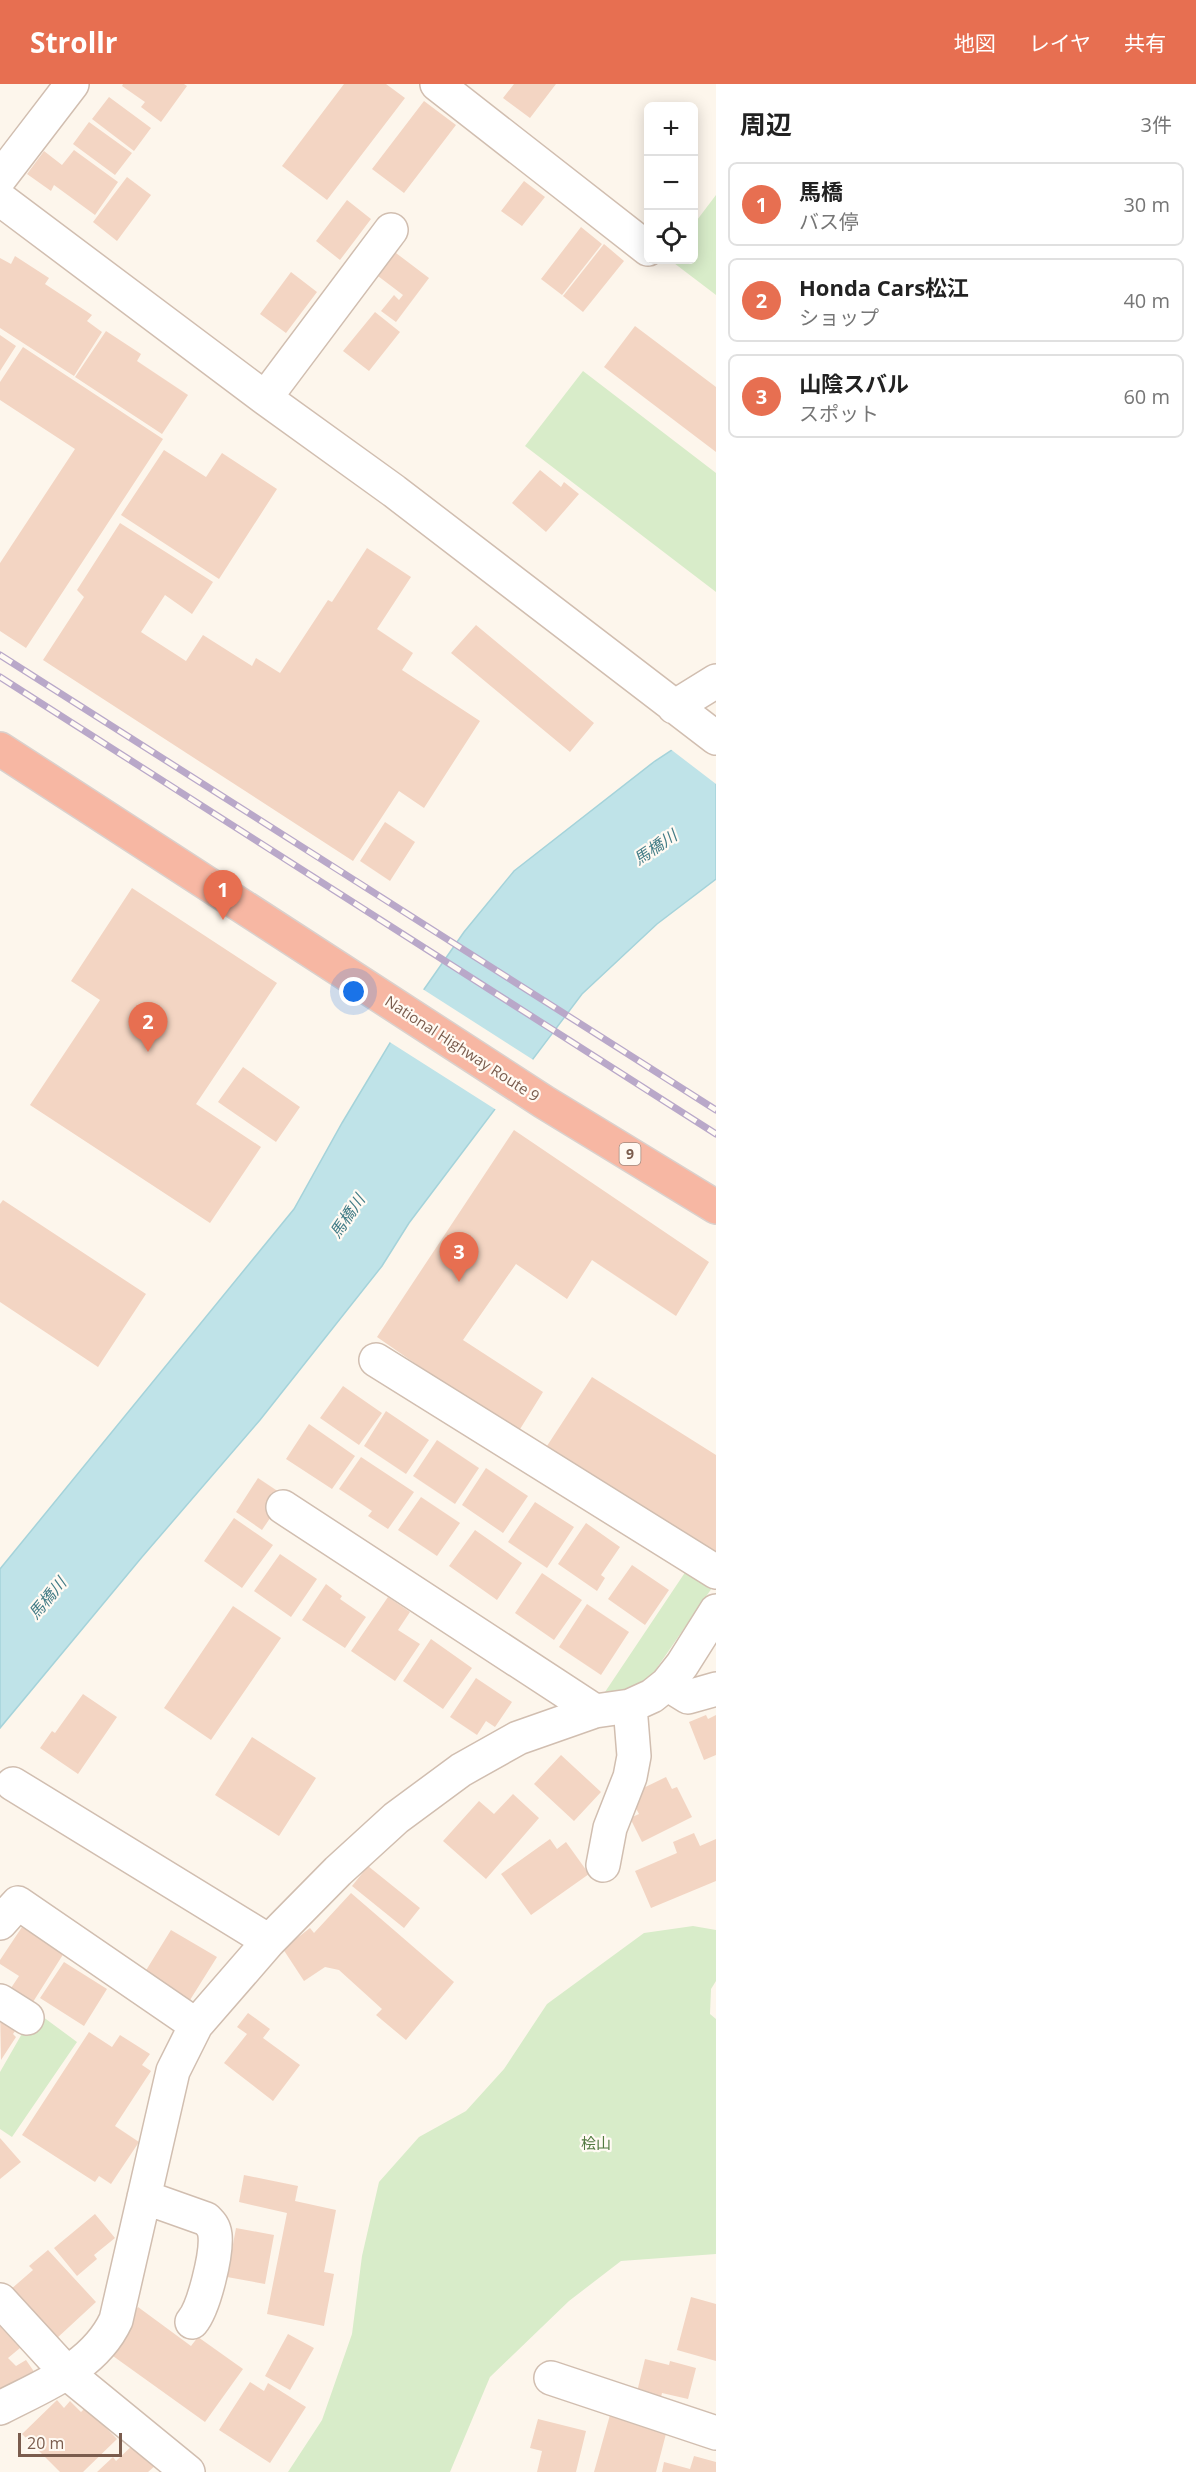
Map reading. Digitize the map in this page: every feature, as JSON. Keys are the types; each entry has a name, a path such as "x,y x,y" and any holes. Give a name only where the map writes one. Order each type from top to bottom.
{"highway":[{"name":"National Highway Route 9","path":"0,750 544,1101 716,1207"}],"street":[{"path":"0,178 72,84"},
{"path":"437,84 644,246"},
{"path":"0,199 264,398 394,491 695,722 716,681"},
{"path":"264,398 391,230"},
{"path":"376,1360 716,1572"},
{"path":"283,1506 595,1711"},
{"path":"0,2408 67,2373 100,2346 116,2320 173,2071 196,2025 269,1941 338,1871 396,1818 461,1770 518,1738 595,1711 630,1706 652,1696 667,1684 716,1611"},
{"path":"667,1684 688,1697 716,1689"},
{"path":"603,1865 610,1828 630,1777 634,1756 630,1706"},
{"path":"13,1784 269,1941"},
{"path":"0,1923 18,1903 196,2025"},
{"path":"0,2001 27,2018"},
{"path":"144,2197 206,2219 212,2225 215,2246 203,2303 192,2322"},
{"path":"0,2300 67,2373 188,2472"},
{"path":"551,2378 716,2433"}],"green space":[{"path":"716,195 716,295 675,264 698,264 698,219"},
{"path":"583,371 716,473 716,592 525,446"},
{"path":"688,1568 714,1585 652,1675 639,1687 614,1695 605,1692"},
{"name":"桧山","path":"693,1926 716,1930 716,1981 711,1989 710,2014 716,2019 716,2254 621,2261 569,2301 490,2377 450,2472 288,2472 322,2420 352,2334 362,2256 379,2182 419,2137 466,2111 504,2069 547,2004 644,1933"},
{"path":"35,2011 77,2042 12,2137 0,2129 0,2072"}],"water":[{"name":"馬橋川","path":"716,721 716,879 657,924 582,994 409,1223 382,1266 260,1420 0,1728 0,1569 294,1209 411,1008 464,932 514,871 655,761"}],"pier":[{"path":"716,718 716,784 669,748"},
{"path":"421,988 535,1061 498,1111 388,1041"}],"building":[{"path":"123,84 184,84 187,86 161,122 141,107 145,102 122,86"},
{"path":"344,84 386,84 405,98 327,200 282,166"},
{"path":"514,84 556,84 530,118 503,98"},
{"path":"109,97 151,128 134,151 92,119"},
{"path":"424,101 456,125 404,193 372,169"},
{"path":"89,122 132,153 115,175 73,144"},
{"path":"74,150 118,182 95,215 54,185 51,191 27,174 44,151 62,165"},
{"path":"127,177 151,195 117,241 93,222"},
{"path":"524,181 545,197 522,226 501,211"},
{"path":"347,200 371,219 340,260 316,241"},
{"path":"581,227 602,244 562,295 541,279"},
{"path":"604,244 624,261 583,312 563,296"},
{"path":"392,250 429,278 396,322 381,311 394,295 399,300 403,295 374,273"},
{"path":"15,256 49,278 45,284 92,315 87,321 102,332 74,376 0,328 0,258 11,264"},
{"path":"291,272 317,292 286,333 260,314"},
{"path":"375,312 400,332 369,371 343,351"},
{"path":"635,326 716,387 716,452 604,367"},
{"path":"106,331 141,354 137,361 188,395 162,434 75,377"},
{"path":"0,335 16,346 0,371"},
{"path":"23,347 163,439 26,648 0,631 0,563 75,449 0,400 0,382"},
{"path":"164,450 206,477 222,453 277,489 219,579 121,515"},
{"path":"540,470 561,487 564,482 579,494 546,532 512,503"},
{"path":"120,523 213,582 192,614 165,595 141,632 186,661 203,635 252,666 256,658 280,673 328,600 332,602 367,548 411,577 377,629 413,653 402,670 480,721 424,808 399,791 353,861 43,660 84,597 77,590"},
{"path":"476,625 594,723 570,752 451,653"},
{"path":"385,822 415,842 390,881 360,861"},
{"path":"132,888 277,983 196,1104 261,1147 210,1223 30,1105 100,1000 71,981"},
{"path":"243,1067 300,1107 276,1142 218,1102"},
{"path":"514,1130 709,1262 676,1316 592,1260 567,1299 516,1264 463,1340 543,1392 517,1434 377,1337"},
{"path":"3,1200 146,1294 98,1367 0,1302 0,1204"},
{"path":"592,1377 716,1455 716,1554 547,1446"},
{"path":"343,1386 382,1413 359,1445 320,1418"},
{"path":"386,1411 429,1440 406,1474 364,1446"},
{"path":"309,1424 355,1456 332,1489 286,1459"},
{"path":"437,1440 479,1468 455,1504 413,1476"},
{"path":"361,1457 414,1492 388,1529 368,1516 372,1511 339,1489"},
{"path":"486,1468 528,1496 503,1533 462,1505"},
{"path":"258,1478 285,1496 262,1530 236,1512"},
{"path":"421,1497 460,1523 437,1556 398,1530"},
{"path":"535,1502 574,1527 547,1568 508,1542"},
{"path":"234,1518 273,1545 242,1588 204,1561"},
{"path":"586,1523 620,1547 601,1575 605,1578 597,1591 558,1564"},
{"path":"475,1530 522,1563 497,1600 449,1566"},
{"path":"280,1554 317,1579 291,1617 254,1591"},
{"path":"632,1565 669,1590 645,1625 608,1599"},
{"path":"542,1573 582,1600 554,1640 515,1613"},
{"path":"326,1584 342,1596 340,1599 366,1617 345,1648 302,1620"},
{"path":"388,1597 410,1612 398,1630 420,1644 395,1681 351,1651"},
{"path":"587,1604 629,1632 601,1675 559,1647"},
{"path":"233,1606 281,1638 211,1740 164,1708"},
{"path":"431,1639 472,1668 443,1709 403,1681"},
{"path":"476,1678 512,1702 495,1727 486,1721 477,1735 450,1717"},
{"path":"83,1694 117,1717 78,1774 40,1748 52,1731 55,1733"},
{"path":"706,1715 708,1719 716,1715 716,1755 704,1760 689,1722"},
{"path":"252,1737 316,1778 279,1836 215,1795"},
{"path":"561,1755 601,1792 574,1821 534,1784"},
{"path":"666,1777 672,1789 677,1787 692,1817 642,1842 630,1818 639,1814 629,1795"},
{"path":"513,1794 539,1818 486,1879 443,1841 479,1801 494,1814"},
{"path":"694,1833 700,1846 716,1839 716,1881 651,1908 635,1871 677,1853 673,1842"},
{"path":"550,1839 557,1849 566,1842 589,1874 531,1915 501,1874"},
{"path":"368,1866 420,1908 404,1928 352,1886"},
{"path":"351,1893 454,1982 406,2040 376,2015 382,2009 339,1970 325,1967 304,1981 283,1949 310,1928 314,1933"},
{"path":"22,1927 64,1953 33,2002 11,1988 19,1976 0,1964 0,1960"},
{"path":"171,1930 217,1957 190,2000 145,1972"},
{"path":"64,1962 107,1989 84,2026 40,1998"},
{"path":"0,2008 21,2022 13,2034 16,2037 1,2060"},
{"path":"248,2013 270,2029 263,2038 300,2065 273,2101 224,2063 247,2034 237,2027"},
{"path":"89,2032 112,2047 120,2035 150,2054 142,2065 151,2071 115,2126 139,2142 111,2184 99,2176 95,2182 22,2135"},
{"path":"0,2138 21,2162 0,2179"},
{"path":"244,2175 298,2186 295,2201 336,2210 324,2272 334,2274 324,2326 267,2314 287,2213 239,2202"},
{"path":"95,2214 115,2238 94,2255 97,2259 77,2276 54,2248"},
{"path":"236,2228 274,2235 265,2284 227,2277"},
{"path":"48,2250 96,2302 56,2339 10,2290 33,2270 29,2266"},
{"path":"691,2297 716,2304 716,2361 677,2350"},
{"path":"138,2307 191,2346 198,2337 243,2369 205,2422 106,2351"},
{"path":"0,2326 20,2348 8,2358 16,2366 26,2360 37,2376 0,2399"},
{"path":"288,2334 314,2348 290,2390 265,2376"},
{"path":"645,2359 669,2365 670,2361 696,2368 688,2399 662,2393 660,2402 636,2396"},
{"path":"250,2382 264,2391 268,2383 306,2407 270,2463 219,2430"},
{"path":"57,2400 64,2408 70,2401 81,2412 86,2407 117,2439 83,2472 60,2472 22,2434"},
{"path":"610,2415 667,2430 656,2472 594,2472"},
{"path":"538,2419 586,2431 576,2472 537,2472 542,2451 530,2448"},
{"path":"135,2443 156,2465 148,2472 97,2472 113,2457 116,2461"},
{"path":"694,2456 716,2462 716,2472 662,2472 664,2462 690,2469"}],"railway":[{"path":"0,655 716,1110"},
{"path":"0,677 716,1134"}],"place":[{"name":"馬橋","path":"223,920"},
{"name":"Honda Cars松江","path":"148,1052"},
{"name":"山陰スバル","path":"459,1282"}]}
